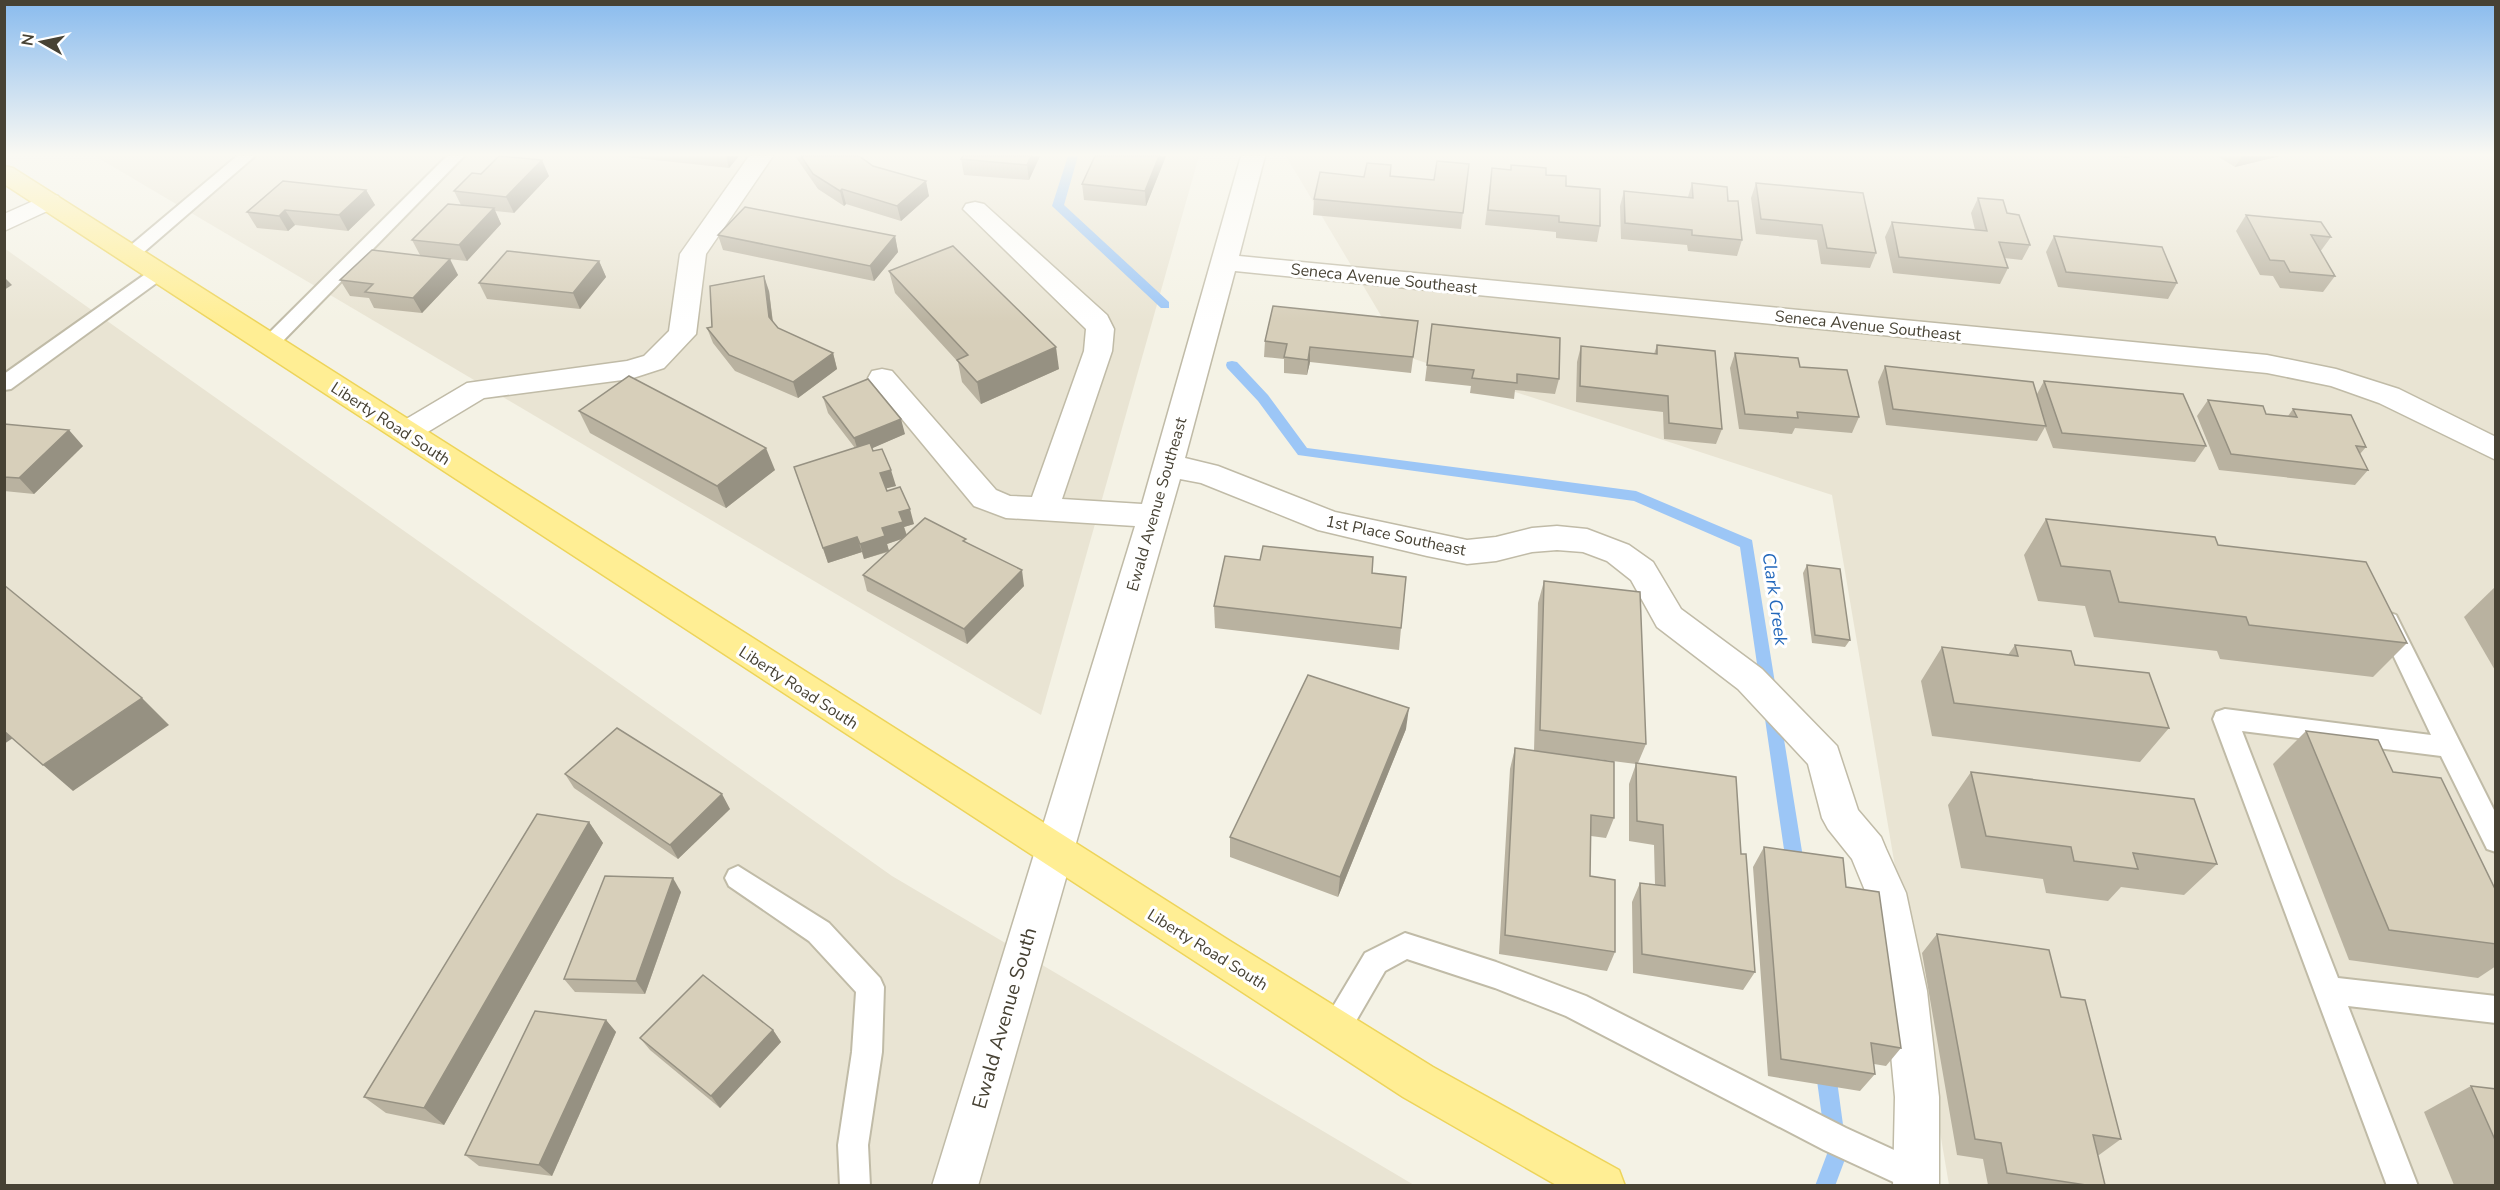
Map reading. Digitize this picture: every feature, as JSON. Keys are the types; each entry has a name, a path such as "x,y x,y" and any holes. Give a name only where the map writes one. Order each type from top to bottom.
{"main road":[{"name":"Liberty Road South","path":"65,212 1053,851 1335,1030 1418,1082 1603,1185"}],"street":[{"path":"4,224 28,212"},
{"path":"405,432 477,390 630,370 654,362 682,334 693,254 722,212"},
{"path":"978,212 1096,321 1100,329 1098,351 1044,507"},
{"name":"Ewald Avenue Southeast","path":"1053,851 1154,516 1237,212"},
{"name":"Seneca Avenue Southeast","path":"1223,262 2267,364 2336,378 2380,392 2496,450"},
{"path":"882,378 986,498 1006,507 1044,507 1154,516"},
{"name":"1st Place Southeast","path":"1168,466 1207,473 1329,522 1467,552 1496,549 1532,540 1557,537 1587,541 1618,553 1642,571 1669,618 1750,679 1824,757 1841,818 1867,849 1886,894 1906,991 1917,1097 1917,1181"},
{"name":"Ewald Avenue South","path":"955,1185 1053,851"}],"lane":[{"path":"131,254 181,212"},
{"path":"269,344 401,212"},
{"path":"4,384 160,273"},
{"path":"2386,617 2496,841"},
{"path":"2403,1185 2225,719 2449,747"},
{"path":"738,878 819,932 870,987 867,1052 853,1145 855,1185"},
{"path":"1335,1030 1375,962 1405,946 1496,975 1576,1006 1917,1181"},
{"path":"2329,990 2496,1010"}],"shaded area":[{"path":"189,212 1183,212 1041,715"},
{"path":"1319,212 2495,212 2495,1185 1949,1185 1832,495 1405,356"},
{"path":"4,248 892,876 1414,1185 5,1185"}],"building":[{"path":"248,212 283,212 279,216"},
{"path":"302,212 343,212 339,215"},
{"path":"440,212 491,212 459,245 412,240"},
{"path":"741,212 768,212 895,236 870,266 718,235"},
{"path":"1506,212 1600,212 1600,226 1559,222 1559,216"},
{"path":"1625,212 1739,212 1742,240 1692,235 1692,230 1625,223"},
{"path":"1760,212 1867,212 1876,253 1827,248 1822,225 1761,219"},
{"path":"1982,212 2007,212 2019,215 2030,245 1999,242 2008,268 1899,257 1892,222 1987,231"},
{"path":"2246,215 2321,222 2331,237 2311,235 2335,276 2290,272 2284,261 2270,260"},
{"path":"2054,236 2162,247 2177,283 2066,272"},
{"path":"953,246 1056,347 977,382 957,360 968,355 889,271"},
{"path":"372,250 450,259 413,298 365,292 373,284 340,280"},
{"path":"507,251 599,261 573,293 479,283"},
{"path":"764,276 769,317 778,328 833,353 793,382 729,355 707,328 712,327 710,286"},
{"path":"1273,306 1418,321 1413,357 1310,347 1308,360 1284,357 1287,344 1265,341"},
{"path":"1432,324 1560,338 1559,379 1517,374 1517,383 1472,378 1474,370 1427,365"},
{"path":"1657,345 1715,351 1722,429 1669,423 1668,396 1580,386 1581,346 1657,354"},
{"path":"1735,353 1798,358 1800,367 1847,370 1859,417 1797,412 1798,418 1745,414"},
{"path":"1885,366 2033,382 2046,426 1893,409"},
{"path":"629,376 766,448 717,486 579,411"},
{"path":"868,379 901,419 854,438 823,397"},
{"path":"2044,381 2183,394 2206,446 2062,433"},
{"path":"2208,400 2263,406 2266,414 2297,417 2293,409 2351,415 2366,447 2356,446 2368,470 2231,454"},
{"path":"4,424 69,430 19,478 4,477"},
{"path":"870,443 873,451 882,449 891,470 880,473 887,491 900,487 910,509 899,512 903,522 882,528 885,536 860,544 857,537 823,548 794,467"},
{"path":"925,518 966,539 963,541 1022,570 964,629 863,575"},
{"path":"2046,519 2215,537 2218,545 2366,562 2407,643 2249,625 2246,617 2119,602 2110,571 2061,566"},
{"path":"1263,546 1373,557 1372,573 1406,577 1401,628 1214,606 1225,556 1260,560"},
{"path":"1807,565 1840,569 1850,640 1815,635"},
{"path":"1544,581 1640,592 1646,744 1540,730"},
{"path":"4,585 142,698 43,765 4,731"},
{"path":"2015,645 2071,651 2075,665 2149,673 2169,728 1954,703 1942,647 2018,656"},
{"path":"1308,675 1409,708 1340,877 1230,837"},
{"path":"617,728 722,794 670,845 565,774"},
{"path":"2306,731 2378,740 2393,772 2441,778 2496,891 2496,944 2389,930"},
{"path":"1515,748 1614,762 1614,818 1591,815 1590,876 1615,880 1615,952 1505,935"},
{"path":"1636,763 1736,777 1741,854 1746,854 1755,972 1642,954 1640,883 1665,886 1663,825 1637,821"},
{"path":"1971,772 2194,799 2217,864 2133,853 2138,869 2074,861 2071,847 1986,836"},
{"path":"537,814 589,822 424,1108 364,1097"},
{"path":"1764,847 1843,858 1846,887 1879,892 1901,1048 1871,1043 1875,1074 1781,1059"},
{"path":"605,876 673,878 636,981 564,979"},
{"path":"1937,934 2049,950 2061,997 2085,1000 2121,1139 2093,1135 2105,1185 2086,1185 2007,1173 2001,1143 1975,1139"},
{"path":"703,975 773,1030 711,1096 640,1038"},
{"path":"535,1011 606,1020 539,1165 465,1155"},
{"path":"2471,1086 2496,1089 2496,1142"}],"waterway":[{"name":"Clark Creek","path":"1064,212 1165,305"},
{"name":"Clark Creek","path":"1232,365 1263,398 1303,452 1636,496 1747,544 1796,870"},
{"name":"Clark Creek","path":"1825,1066 1837,1154 1825,1186"}]}
